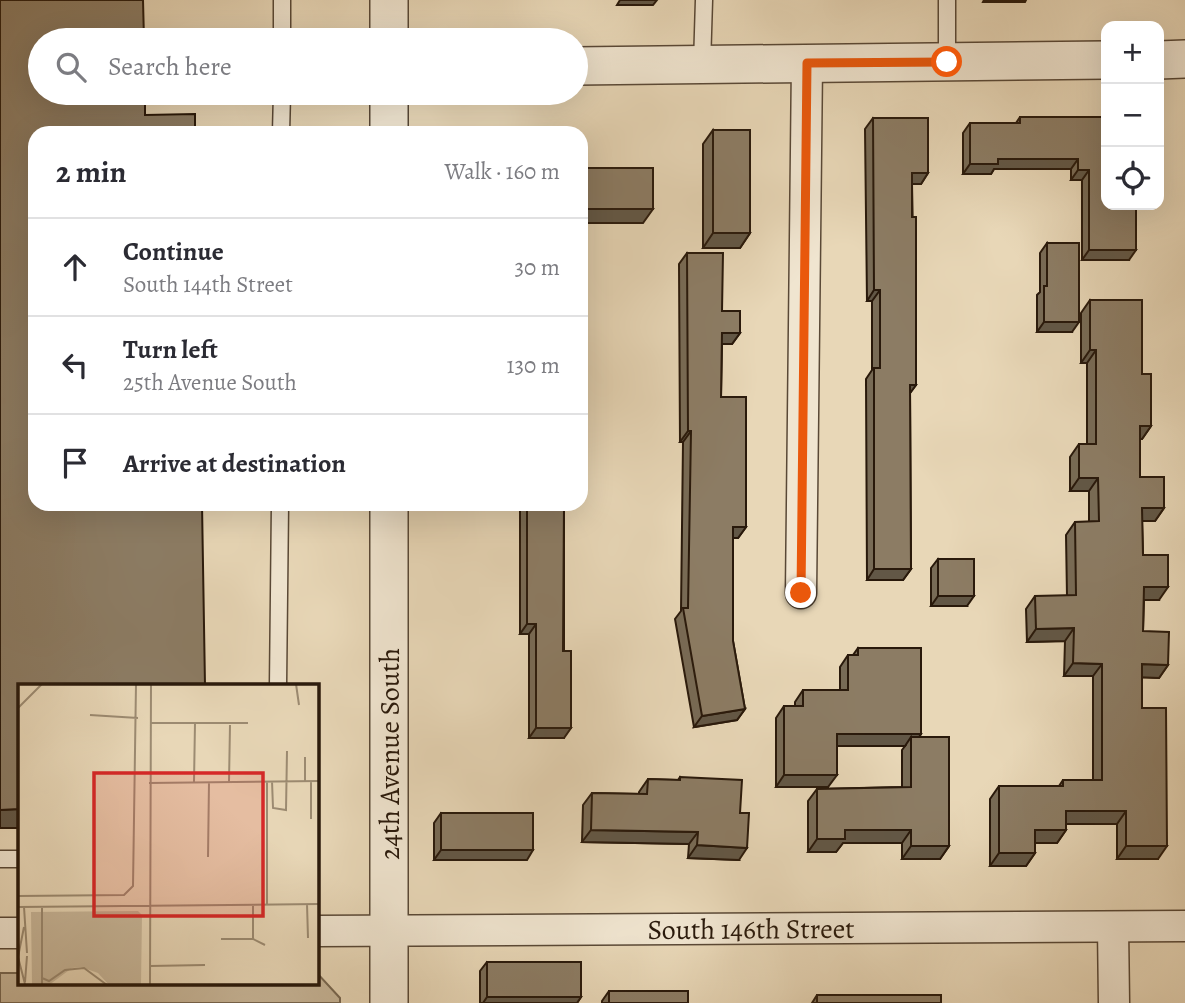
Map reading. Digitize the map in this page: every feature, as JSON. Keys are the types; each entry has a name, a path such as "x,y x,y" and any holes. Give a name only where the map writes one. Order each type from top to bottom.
{"street":[{"path":"389,28 390,0"},
{"path":"1164,60 1185,59"},
{"path":"588,66 1101,60"},
{"path":"801,593 807,63"},
{"path":"388,105 388,126"},
{"name":"24th Avenue South","path":"388,511 389,1003"},
{"name":"South 146th Street","path":"318,931 1185,926"},
{"path":"1113,927 1115,1003"},
{"path":"0,933 18,933"}],"lane":[{"path":"282,0 282,28"},
{"path":"702,65 704,0"},
{"path":"947,0 947,62"},
{"path":"281,126 282,105"},
{"path":"278,684 280,511"},
{"path":"0,859 18,859"}],"shaded area":[{"path":"0,973 18,973 18,986 318,986 318,974 340,998 340,1003 0,1003"}],"building":[{"path":"0,0 143,0 144,28 28,28 28,105 145,105 145,115 195,114 195,126 28,126 28,511 202,511 205,684 18,684 18,809 0,810"},
{"path":"1020,117 1101,117 1101,210 1136,210 1136,250 1089,250 1089,170 1078,170 1078,159 998,159 998,164 970,164 970,123 1020,123"},
{"path":"873,118 928,118 928,173 912,173 912,217 916,217 916,385 910,385 911,569 874,569 874,368 880,368 880,290 874,290"},
{"path":"713,130 750,130 750,233 713,233"},
{"path":"588,168 653,168 653,209 588,209"},
{"path":"1047,243 1079,243 1079,322 1044,322"},
{"path":"687,253 723,253 722,311 740,311 740,333 722,333 721,397 746,397 746,527 733,527 733,641 745,709 702,716 683,608 688,608 691,431 688,431"},
{"path":"1090,300 1142,300 1142,374 1151,374 1151,426 1140,426 1140,477 1164,477 1164,508 1142,508 1143,555 1168,555 1168,587 1144,587 1143,631 1169,632 1168,665 1142,664 1142,708 1166,708 1167,846 1126,846 1126,811 1066,811 1066,830 1035,830 1035,853 999,853 999,786 1063,786 1063,780 1102,780 1102,664 1073,663 1074,628 1036,629 1035,596 1076,595 1075,522 1099,521 1098,478 1079,478 1079,444 1096,444 1096,350 1090,350"},
{"path":"527,511 564,511 563,651 571,651 571,728 536,728 536,624 527,624"},
{"path":"938,559 974,559 974,596 938,596"},
{"path":"858,648 921,648 921,734 837,734 837,775 784,775 784,706 803,706 803,690 848,690 848,655 858,655"},
{"path":"911,737 949,737 949,846 911,846 911,830 845,830 845,839 817,839 817,789 911,787"},
{"path":"680,777 742,780 740,813 749,813 747,848 697,845 698,832 591,830 592,793 647,794 648,779 680,780"},
{"path":"441,813 533,813 533,850 441,850"},
{"path":"487,962 581,962 581,997 487,997"},
{"path":"609,991 688,991 688,1003 609,1003"},
{"path":"817,995 941,995 941,1003 817,1003"}],"route":[{"path":"801,593 807,63 947,62"}]}
